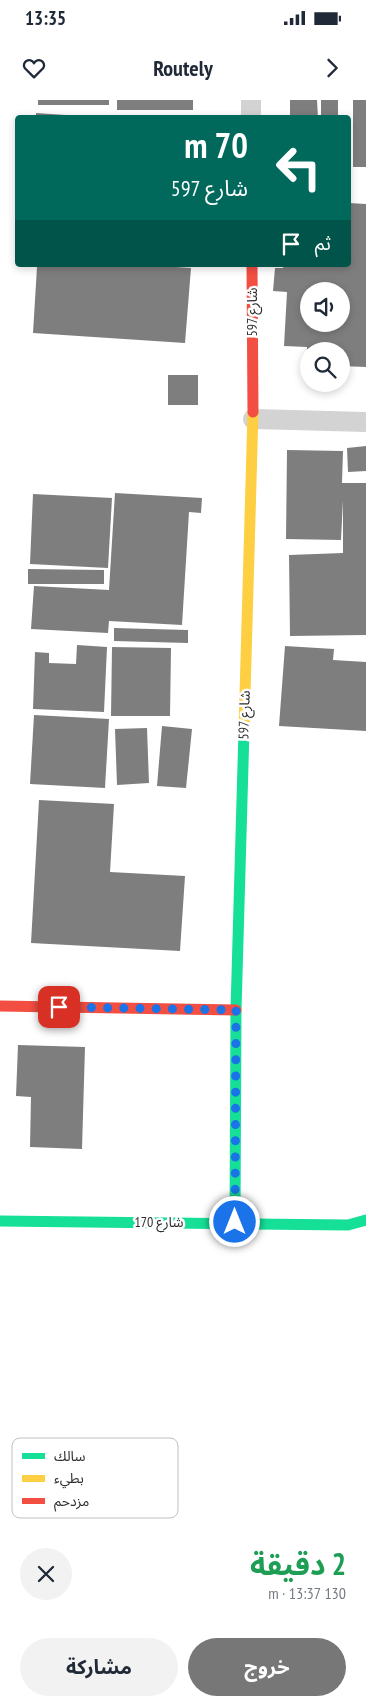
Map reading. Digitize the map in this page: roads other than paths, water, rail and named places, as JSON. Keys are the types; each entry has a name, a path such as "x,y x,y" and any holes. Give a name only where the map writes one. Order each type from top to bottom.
{"street":[{"path":"251,100 251,115"},
{"name":"شارع 597","path":"235,1222 236,1010 253,419 252,267"},
{"path":"253,419 366,422"},
{"path":"0,1006 236,1010"},
{"name":"شارع 170","path":"0,1221 235,1222 360,1225"}]}
